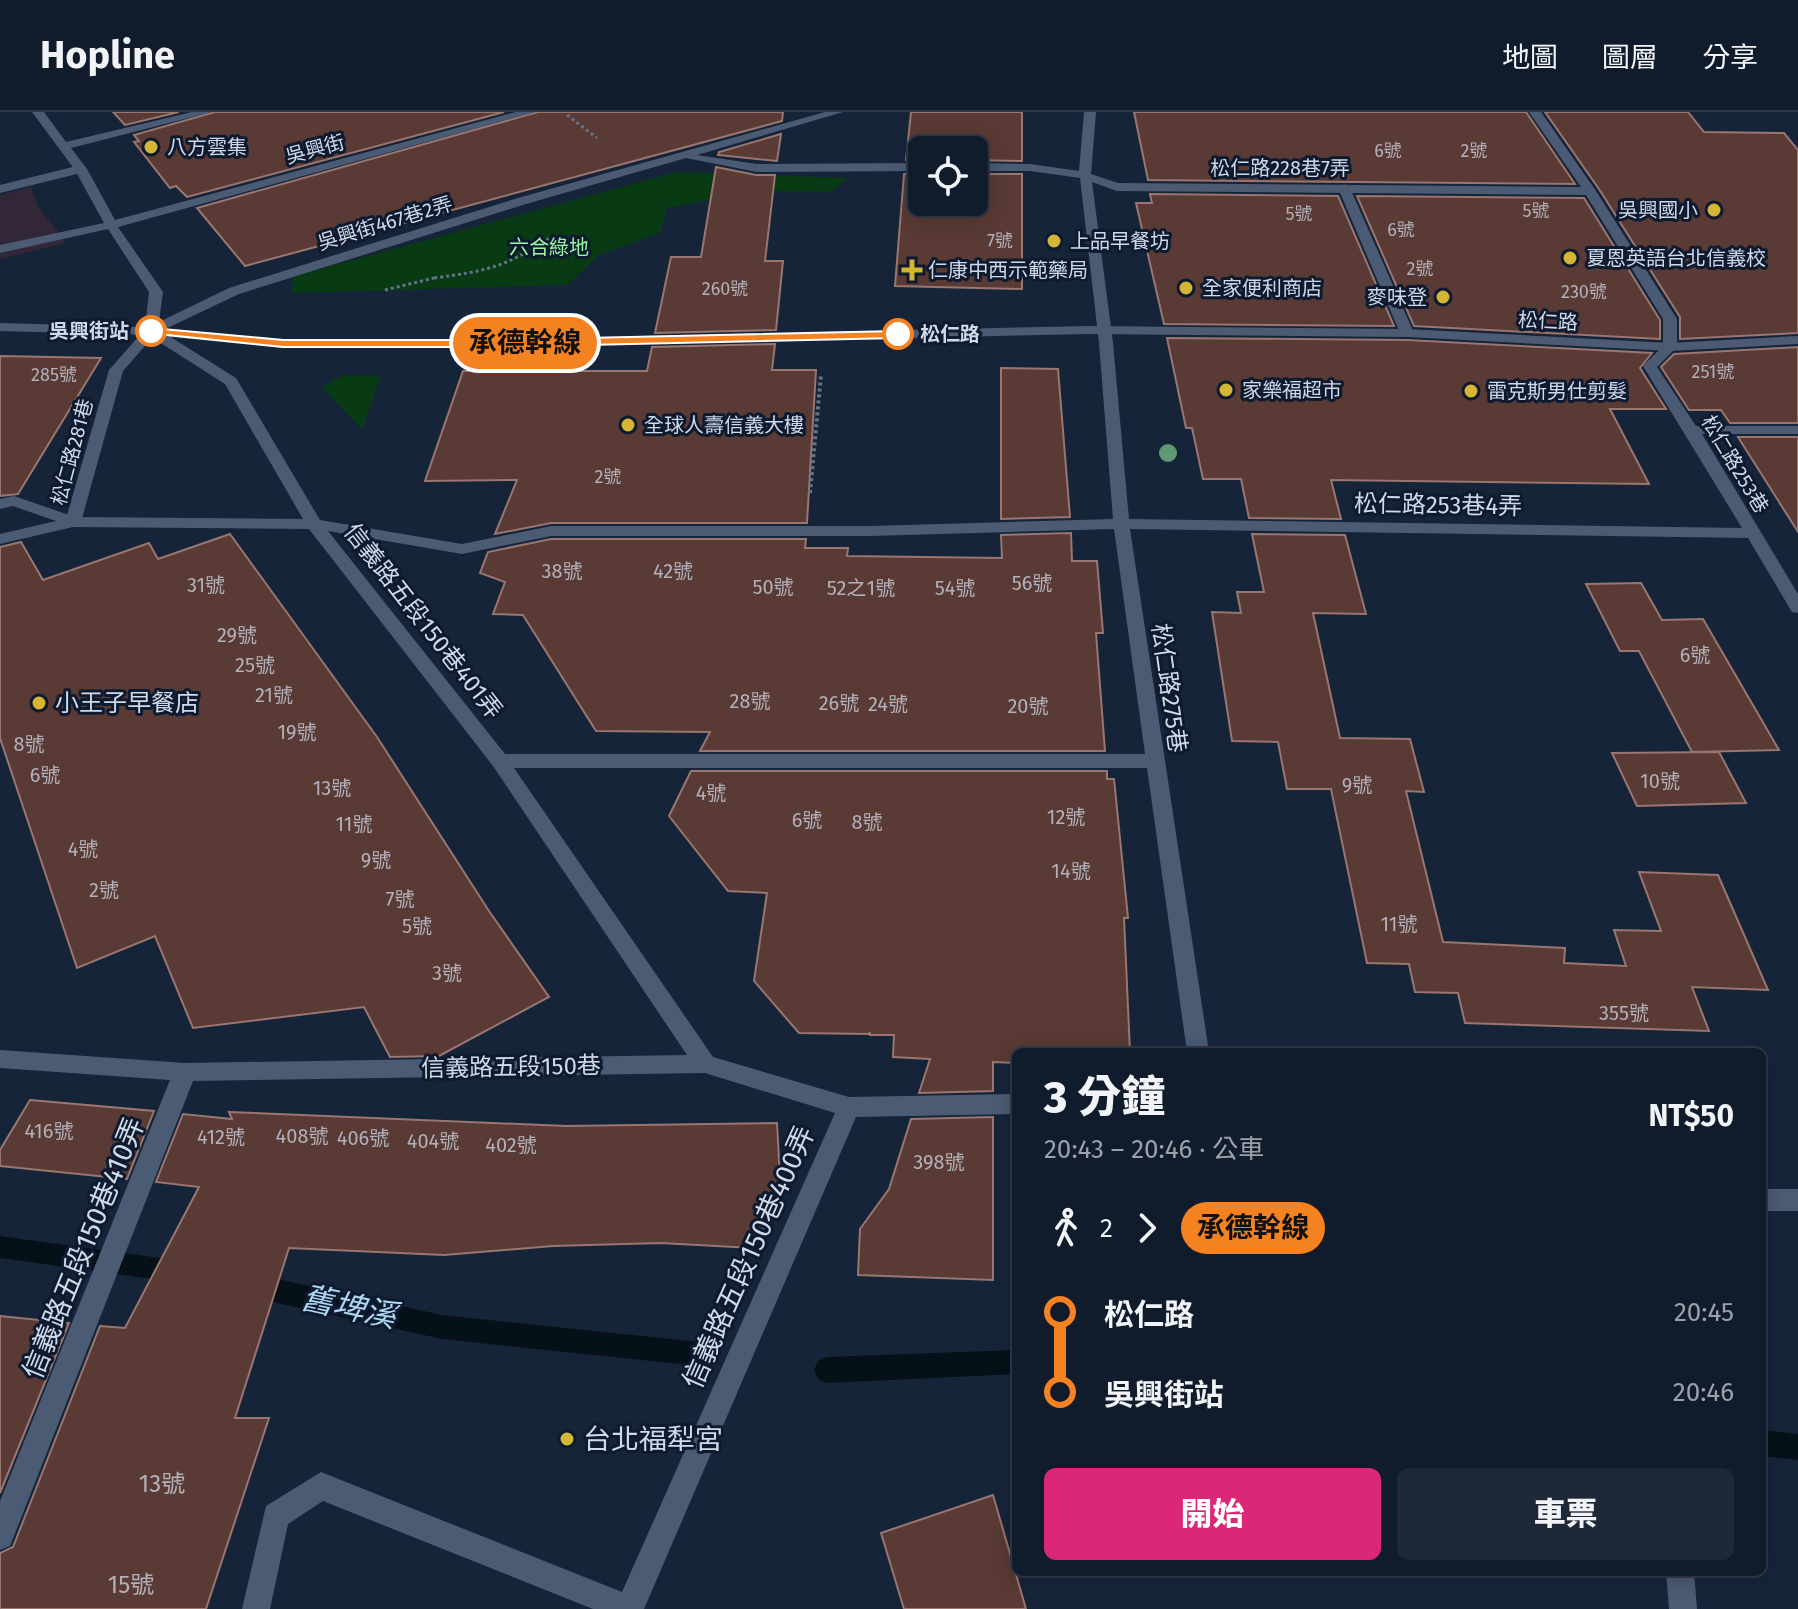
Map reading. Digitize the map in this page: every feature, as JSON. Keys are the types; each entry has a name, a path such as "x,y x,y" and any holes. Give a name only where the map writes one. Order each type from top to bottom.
{"street":[{"path":"38,112 81,169 111,225 156,292 151,331 231,381 314,524"},
{"path":"63,146 206,112"},
{"name":"吳興街","path":"0,249 111,225 529,112"},
{"name":"吳興街467巷2弄","path":"151,331 234,291 522,201 837,112"},
{"name":"松仁路275巷","path":"1090,112 1085,174 1105,330 1121,524 1197,1048"},
{"path":"1535,112 1590,191 1670,319 1670,347"},
{"path":"684,157 757,168 908,167"},
{"name":"松仁路228巷7弄","path":"988,167 1052,167 1085,174 1117,187 1590,191"},
{"path":"0,189 81,169"},
{"path":"1344,188 1407,333"},
{"name":"松仁路","path":"0,327 151,331 283,344 1105,330 1407,333 1670,347 1798,340"},
{"name":"松仁路281巷","path":"0,504 14,501 73,522 116,370 151,331"},
{"name":"松仁路253巷","path":"1670,347 1650,366 1692,430 1798,608"},
{"path":"1692,430 1798,430"},
{"path":"0,539 73,522 314,524"},
{"name":"信義路五段150巷401弄","path":"314,524 462,549 551,531 871,531 1121,524"},
{"name":"信義路五段150巷401弄","path":"314,524 500,761 705,1064"},
{"name":"松仁路253巷4弄","path":"1121,524 1753,533"},
{"path":"1777,573 1798,574"},
{"path":"500,761 1155,761"},
{"name":"信義路五段150巷","path":"1,1057 185,1072 705,1064 849,1107 1012,1104"},
{"name":"信義路五段150巷410弄","path":"0,1536 185,1072"},
{"name":"信義路五段150巷400弄","path":"629,1609 849,1107"},
{"path":"1766,1200 1798,1200"},
{"path":"256,1609 276,1516 321,1486 629,1609"},
{"path":"1680,1576 1683,1609"}],"path":[{"path":"809,504 823,362"}],"shaded area":[{"path":"31,187 37,205 66,243 0,259 0,195"}],"green space":[{"name":"六合綠地","path":"677,172 849,178 831,192 779,191 730,196 667,208 660,233 599,255 567,285 291,293 294,276"},
{"path":"344,375 381,376 362,430 322,387"}],"building":[{"path":"113,112 179,112 125,125"},
{"path":"215,112 504,112 187,197 176,186 170,188 134,142 139,141 134,135"},
{"path":"538,112 783,112 782,121 245,266 197,208"},
{"path":"911,112 1022,112 1022,161 988,160 988,136 908,136"},
{"path":"1134,112 1526,112 1575,184 1148,180"},
{"name":"吳興國小","path":"1545,112 1688,112 1704,132 1784,133 1798,150 1798,333 1680,339 1680,317 1599,189"},
{"path":"781,134 777,161 718,155 719,152"},
{"path":"716,167 756,175 775,175 765,261 783,261 776,330 655,333 671,257 701,257"},
{"path":"904,174 908,174 908,216 988,216 988,174 1022,174 1022,289 895,286"},
{"path":"1150,194 1338,196 1394,326 1164,324 1136,203 1152,203"},
{"path":"1357,196 1584,198 1660,320 1660,339 1414,326"},
{"path":"1167,338 1407,340 1652,353 1640,368 1666,409 1610,409 1649,484 1331,480 1341,519 1249,518 1241,479 1203,479 1192,428 1186,428"},
{"name":"全球人壽信義大樓","path":"775,344 772,370 816,370 807,523 551,523 495,534 517,480 425,481 463,371 647,371 652,347"},
{"path":"1798,347 1798,423 1730,423 1721,410 1689,410 1661,367 1674,354"},
{"path":"0,356 101,358 18,494 0,496"},
{"path":"1001,368 1058,369 1070,517 1001,519"},
{"path":"1738,437 1798,437 1798,532"},
{"path":"1071,533 1072,561 1097,561 1103,633 1096,633 1105,751 700,751 710,732 596,731 523,615 493,614 505,582 480,573 488,552 551,539 806,539 805,548 848,548 847,556 1002,558 1001,535"},
{"path":"230,534 377,737 489,911 549,997 439,1056 390,1057 364,1007 193,1028 155,936 77,968 0,738 0,547 21,542 43,580 149,543 158,559"},
{"path":"1252,534 1345,535 1366,614 1313,613 1340,738 1410,739 1424,792 1406,791 1443,942 1565,948 1564,963 1626,966 1614,930 1661,931 1639,872 1718,875 1768,990 1692,987 1709,1031 1465,1023 1458,993 1415,992 1409,964 1367,963 1331,789 1287,789 1278,742 1232,741 1212,612 1241,613 1237,592 1264,592"},
{"path":"1641,583 1662,620 1703,619 1779,750 1692,752 1639,651 1620,651 1586,584"},
{"path":"1719,752 1746,803 1637,806 1612,753"},
{"path":"691,771 1107,771 1107,779 1114,779 1128,918 1124,918 1130,1048 1012,1048 1012,1063 993,1062 993,1091 919,1093 930,1059 893,1057 894,1035 870,1035 870,1032 799,1033 754,981 767,893 728,891 669,816"},
{"path":"30,1100 154,1111 127,1179 0,1166 0,1150"},
{"path":"229,1112 566,1126 777,1123 781,1196 753,1248 660,1243 553,1246 444,1255 289,1248 235,1418 269,1418 206,1609 0,1609 0,1553 13,1547 100,1326 125,1328 199,1187 156,1182 183,1114 232,1119"},
{"path":"993,1117 993,1280 858,1275 860,1229 889,1189 911,1119"},
{"path":"0,1316 69,1323 0,1493"},
{"path":"993,1495 1012,1561 1012,1576 1016,1576 1026,1609 904,1609 881,1533"}],"waterway":[{"name":"舊埤溪","path":"0,1247 182,1272"},
{"name":"舊埤溪","path":"249,1285 442,1327 699,1354"},
{"name":"舊埤溪","path":"827,1370 1012,1362"},
{"name":"舊埤溪","path":"1766,1443 1798,1447"}],"bus line":[{"name":"承德幹線","path":"151,331 283,344 496,343 898,334"}],"place":[{"name":"八方雲集","path":"151,147"},
{"name":"吳興國小","path":"1714,210"},
{"name":"上品早餐坊","path":"1054,241"},
{"name":"夏恩英語台北信義校","path":"1570,258"},
{"name":"仁康中西示範藥局","path":"912,270"},
{"name":"全家便利商店","path":"1186,288"},
{"name":"麥味登","path":"1443,297"},
{"name":"吳興街站","path":"151,331"},
{"name":"松仁路","path":"898,334"},
{"name":"家樂福超市","path":"1226,390"},
{"name":"雷克斯男仕剪髮","path":"1471,391"},
{"name":"全球人壽信義大樓","path":"628,425"},
{"name":"小王子早餐店","path":"39,703"},
{"name":"台北福犁宮","path":"567,1439"}]}
